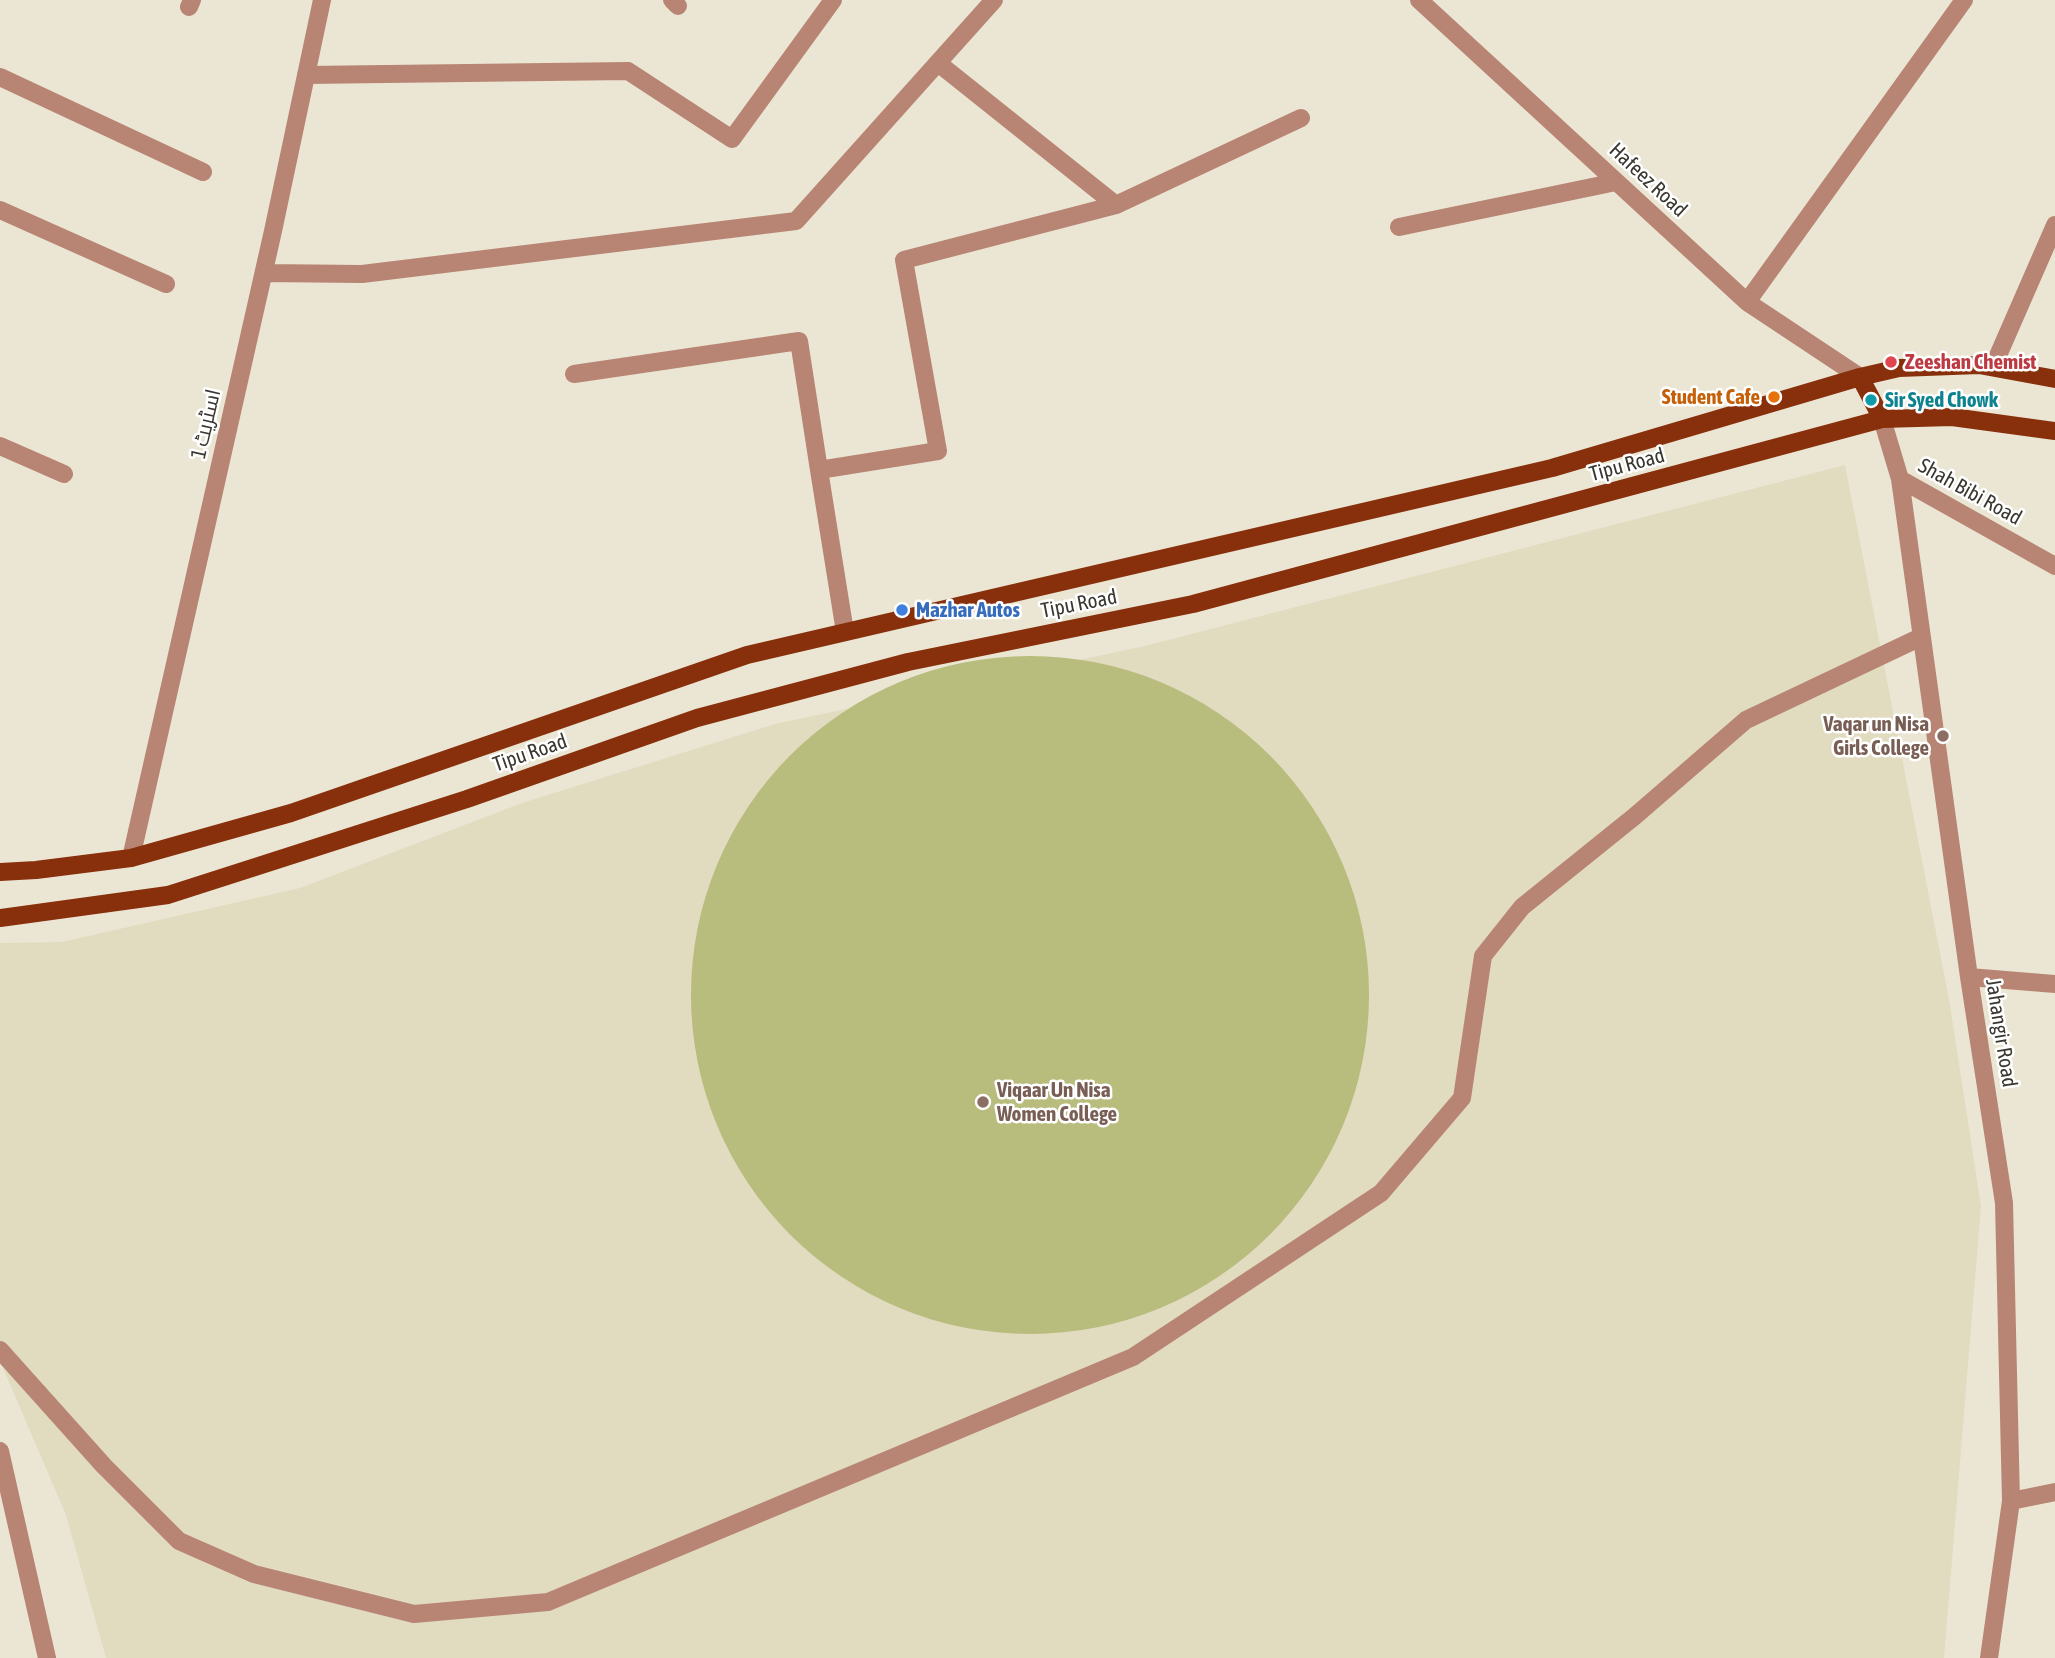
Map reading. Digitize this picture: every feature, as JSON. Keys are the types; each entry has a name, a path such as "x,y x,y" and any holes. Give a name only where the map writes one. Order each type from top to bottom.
{"main road":[{"path":"0,872 131,858 292,813 747,655 1552,468 1860,377 1899,368 1979,365 2055,379"},
{"path":"1860,377 1882,419"},
{"name":"Tipu Road","path":"0,918 168,895 467,799 697,718 908,662 1193,604 1882,419 1952,418 2055,431"}],"street":[{"name":"اسٹریٹ 1","path":"131,858 264,273 322,0"},
{"path":"306,75 628,71 732,139 833,0"},
{"path":"264,273 362,274 796,221 994,0"},
{"path":"1747,302 1964,0"},
{"name":"Hafeez Road","path":"1428,3 1747,302 1860,377"},
{"path":"938,63 1116,205"},
{"path":"0,77 203,172"},
{"path":"819,470 938,451 904,260 1116,205 1301,118"},
{"path":"1399,227 1616,182"},
{"path":"0,210 166,284"},
{"path":"1993,367 2055,225"},
{"path":"574,374 799,341 845,632"},
{"name":"Jahangir Road","path":"1882,419 1900,479 1969,977 2004,1203 2011,1501 1989,1658"},
{"path":"0,446 65,474"},
{"name":"Shah Bibi Road","path":"1900,479 2055,566"},
{"path":"0,1350 104,1466 179,1541 254,1574 414,1614 548,1602 1133,1357 1381,1192 1462,1098 1483,956 1522,907 1635,816 1746,720 1921,637"},
{"path":"1969,977 2055,984"},
{"path":"0,1451 47,1658"},
{"path":"2011,1501 2055,1492"}],"shaded area":[{"name":"Viqaar Un Nisa Women College","path":"1845,465 1949,999 1981,1206 1944,1658 106,1658 66,1515 0,1361 0,943 62,942 300,888 522,803 775,724 1145,646"}],"green space":[{"path":"1030,656 1096,663 1160,682 1218,713 1270,755 1312,807 1343,865 1362,929 1369,995 1362,1061 1343,1125 1312,1183 1270,1235 1218,1277 1160,1308 1096,1327 1030,1334 964,1327 900,1308 842,1277 790,1235 748,1183 717,1125 698,1061 691,995 698,929 717,865 748,807 790,755 842,713 900,682 964,663"}],"place":[{"name":"Zeeshan Chemist","path":"1891,362"},
{"name":"Student Cafe","path":"1774,397"},
{"name":"Sir Syed Chowk","path":"1871,400"},
{"name":"Mazhar Autos","path":"902,610"},
{"name":"Vaqar un Nisa Girls College","path":"1943,736"},
{"name":"Viqaar Un Nisa Women College","path":"983,1102"}]}
